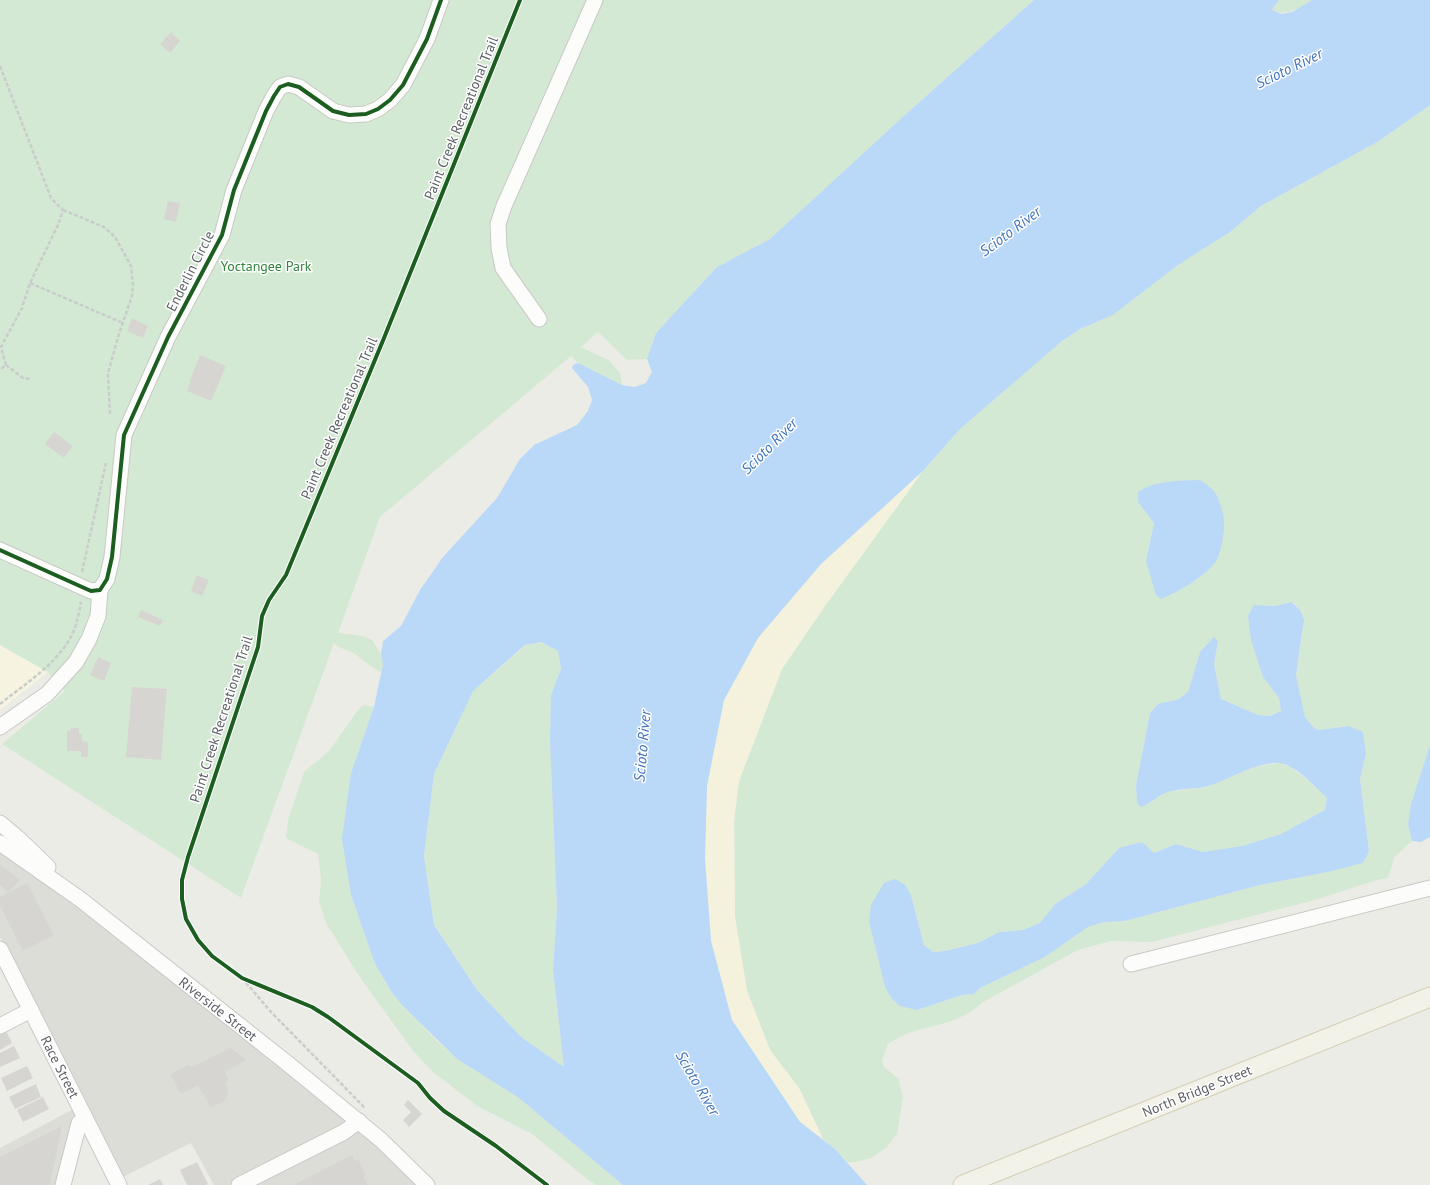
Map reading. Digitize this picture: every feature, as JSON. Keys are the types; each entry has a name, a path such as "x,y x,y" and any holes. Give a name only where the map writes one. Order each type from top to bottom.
{"main road":[{"name":"North Bridge Street","path":"963,1185 1430,997"}],"street":[{"name":"Enderlin Circle","path":"100,590 107,580 112,557 124,434 168,338 222,235 234,190 266,111 274,96 280,87 288,84 299,87 333,111 348,115 366,114 378,109 390,100 403,85 427,39 441,0"},
{"path":"539,319 503,268 499,248 498,224 504,206 595,0"},
{"path":"0,550 91,591 100,590 98,616 89,639 76,662 47,694 0,727"},
{"path":"0,823 19,839 80,899"},
{"name":"Riverside Street","path":"0,843 80,899 363,1116 381,1140 427,1185"},
{"path":"1131,964 1430,888"},
{"name":"Race Street","path":"0,949 119,1185"},
{"path":"0,1026 31,1010"},
{"path":"239,1185 344,1132 363,1116"},
{"path":"63,1185 79,1123 86,1120"}],"path":[{"path":"0,66 51,198 63,210 104,227 116,237 131,266 133,285 132,296 122,323 108,373 110,415"},
{"path":"30,379 23,378 6,365 1,347 22,308 30,283 58,226 63,210"},
{"path":"30,283 122,323"},
{"path":"0,370 6,365"},
{"path":"82,572 108,456"},
{"path":"0,704 55,660 73,634 78,620 81,602"},
{"path":"236,973 363,1116"},
{"path":"242,978 256,984"}],"shaded area":[{"path":"0,645 48,672 0,710"},
{"path":"0,837 371,1125 434,1185 214,1185 191,1143 121,1178 95,1127 78,1136 66,1185 0,1185 0,1148 83,1104 0,937"}],"green space":[{"name":"Yoctangee Park","path":"0,0 1034,0 907,113 770,239 717,267 656,333 647,359 627,360 598,332 581,347 610,361 620,373 622,385 578,363 571,356 380,517 338,633 363,636 372,640 381,654 383,664 381,672 355,654 334,643 241,898 2,744 65,691 48,672 0,645"},
{"path":"1279,0 1312,0 1294,10 1284,13 1273,11 1272,8"},
{"path":"1430,105 1430,745 1411,804 1408,825 1412,841 1394,858 1388,878 1377,880 1315,900 1152,942 1111,941 1078,950 983,1002 964,1016 915,1031 898,1038 888,1044 882,1061 884,1067 898,1078 903,1098 897,1134 886,1148 871,1158 856,1162 847,1162 823,1139 799,1088 770,1050 747,991 735,917 734,821 739,781 782,669 825,606 923,471 960,429 1062,341 1080,329 1113,315 1178,265 1230,232 1261,206 1379,141","holes":["1138,502 1215,562 1198,579 1172,594 1146,561 1154,523","1293,602 1300,610 1303,630 1296,675 1305,717 1314,728 1319,730 1349,726 1366,754 1360,779 1369,851 1323,873 1260,885 1125,921 1104,922 1088,927 1045,957 980,988 974,994 962,995 917,1010 891,998 885,987 869,922 911,895 924,945 933,952 945,951 978,943 999,932 1023,930 1040,923 1055,904 1086,884 1119,848 1154,853 1176,844 1203,852 1242,846 1281,834 1325,810 1327,798 1304,777 1289,766 1278,763 1255,767 1206,787 1166,792 1146,805 1137,803 1136,785 1150,713 1158,704 1179,699 1188,692 1200,652 1218,641 1214,664 1221,699 1258,715 1270,716 1281,711 1279,698 1263,677 1254,605 1275,606"]},
{"path":"541,642 558,651 561,669 551,695 550,741 557,908 553,970 564,1067 521,1037 477,990 434,925 424,856 434,774 473,691 526,645"},
{"path":"364,705 374,707 351,773 351,895 375,964 391,991 434,1038 457,1059 519,1098 623,1185 596,1185 532,1134 477,1106 433,1072 414,1052 361,979 326,923 319,902 321,880 318,854 286,838 288,820 304,772 329,751 360,707"}],"sand":[{"path":"923,471 825,606 782,669 739,781 734,821 735,917 747,991 770,1050 799,1088 823,1139 800,1122 732,1020 711,941 705,858 707,786 724,700 758,638 821,564"}],"water":[{"name":"Scioto River","path":"1034,0 1279,0 1272,9 1282,14 1292,12 1312,0 1430,0 1430,105 1379,141 1261,206 1230,232 1178,265 1113,315 1080,329 1062,341 960,429 923,471 821,564 758,638 724,700 707,786 705,859 711,941 732,1020 800,1122 835,1149 867,1185 623,1185 519,1098 457,1059 402,1005 391,991 375,964 351,895 342,839 351,773 374,707 383,664 381,654 383,641 401,626 420,590 443,557 497,498 520,459 534,445 577,425 588,411 592,400 588,387 572,368 573,365 578,363 622,385 635,387 646,383 652,372 647,359 656,333 717,267 770,239 907,113","holes":["541,642 558,651 561,669 551,695 550,741 557,908 553,970 564,1067 521,1037 477,990 434,925 424,856 434,774 473,691 525,645"]},
{"path":"1200,480 1211,488 1216,494 1219,499 1224,518 1224,531 1219,554 1215,563 1197,579 1161,599 1156,595 1146,561 1154,523 1138,502 1138,492 1160,483"},
{"path":"1292,602 1300,610 1304,620 1296,675 1305,717 1314,728 1319,730 1349,726 1363,732 1366,754 1360,779 1369,851 1363,863 1323,873 1260,885 1125,921 1104,922 1088,927 1045,957 980,988 974,994 962,995 917,1010 900,1006 891,998 885,987 869,922 871,905 884,883 895,879 905,885 911,895 924,945 933,952 945,951 978,943 999,932 1023,930 1040,923 1055,904 1086,884 1119,848 1142,842 1154,853 1176,844 1203,852 1242,846 1281,834 1325,810 1327,798 1299,772 1289,766 1279,763 1258,766 1204,787 1169,792 1141,807 1137,803 1136,785 1150,713 1158,704 1179,699 1188,692 1200,652 1214,637 1218,641 1214,664 1221,699 1258,715 1270,716 1281,711 1279,698 1263,677 1251,640 1248,616 1254,605 1275,606"},
{"path":"1430,745 1430,837 1421,842 1412,841 1408,825 1411,804"}],"building":[{"path":"171,32 180,41 170,53 160,44"},
{"path":"168,201 180,203 176,222 164,219"},
{"path":"132,318 148,326 143,338 127,331"},
{"path":"200,355 226,366 211,401 187,391"},
{"path":"54,432 73,446 64,458 45,444"},
{"path":"197,575 209,580 202,596 191,591"},
{"path":"141,610 163,620 160,626 138,617"},
{"path":"98,657 111,663 104,681 90,675"},
{"path":"132,687 167,689 161,760 126,757"},
{"path":"71,728 79,728 79,734 82,734 82,741 88,742 88,757 81,757 81,751 67,751 67,731 70,731"},
{"path":"0,864 20,880 8,892 0,885"},
{"path":"27,883 54,935 23,951 0,906 0,897"},
{"path":"5,1029 12,1043 0,1050 0,1032"},
{"path":"14,1046 20,1058 0,1067 0,1053"},
{"path":"231,1048 246,1060 225,1072 229,1080 225,1082 228,1089 226,1100 211,1108 198,1085 181,1094 170,1074 188,1065 192,1067"},
{"path":"27,1066 33,1078 7,1091 1,1078"},
{"path":"36,1084 41,1097 15,1109 9,1097"},
{"path":"43,1097 49,1109 23,1122 17,1110"},
{"path":"408,1100 422,1114 409,1127 403,1120 411,1112 404,1105"},
{"path":"62,1126 50,1185 0,1185 0,1157"},
{"path":"352,1155 355,1161 358,1159 366,1175 363,1176 368,1185 294,1185"},
{"path":"197,1162 208,1184 187,1185 180,1170"},
{"path":"160,1179 163,1185 148,1185"}],"cycle path":[{"path":"0,550 91,591 100,590 107,579 112,557 124,435 168,337 222,235 234,190 266,111 274,96 280,87 288,84 299,87 333,111 349,115 366,114 378,109 390,100 403,85 427,39 441,0"},
{"name":"Paint Creek Recreational Trail","path":"520,0 384,338 286,575 269,600 262,616 258,647 188,857 182,880 182,899 186,919 198,940 212,956 242,978 312,1007 328,1017 418,1083 430,1098 444,1111 496,1146 547,1185"}]}
